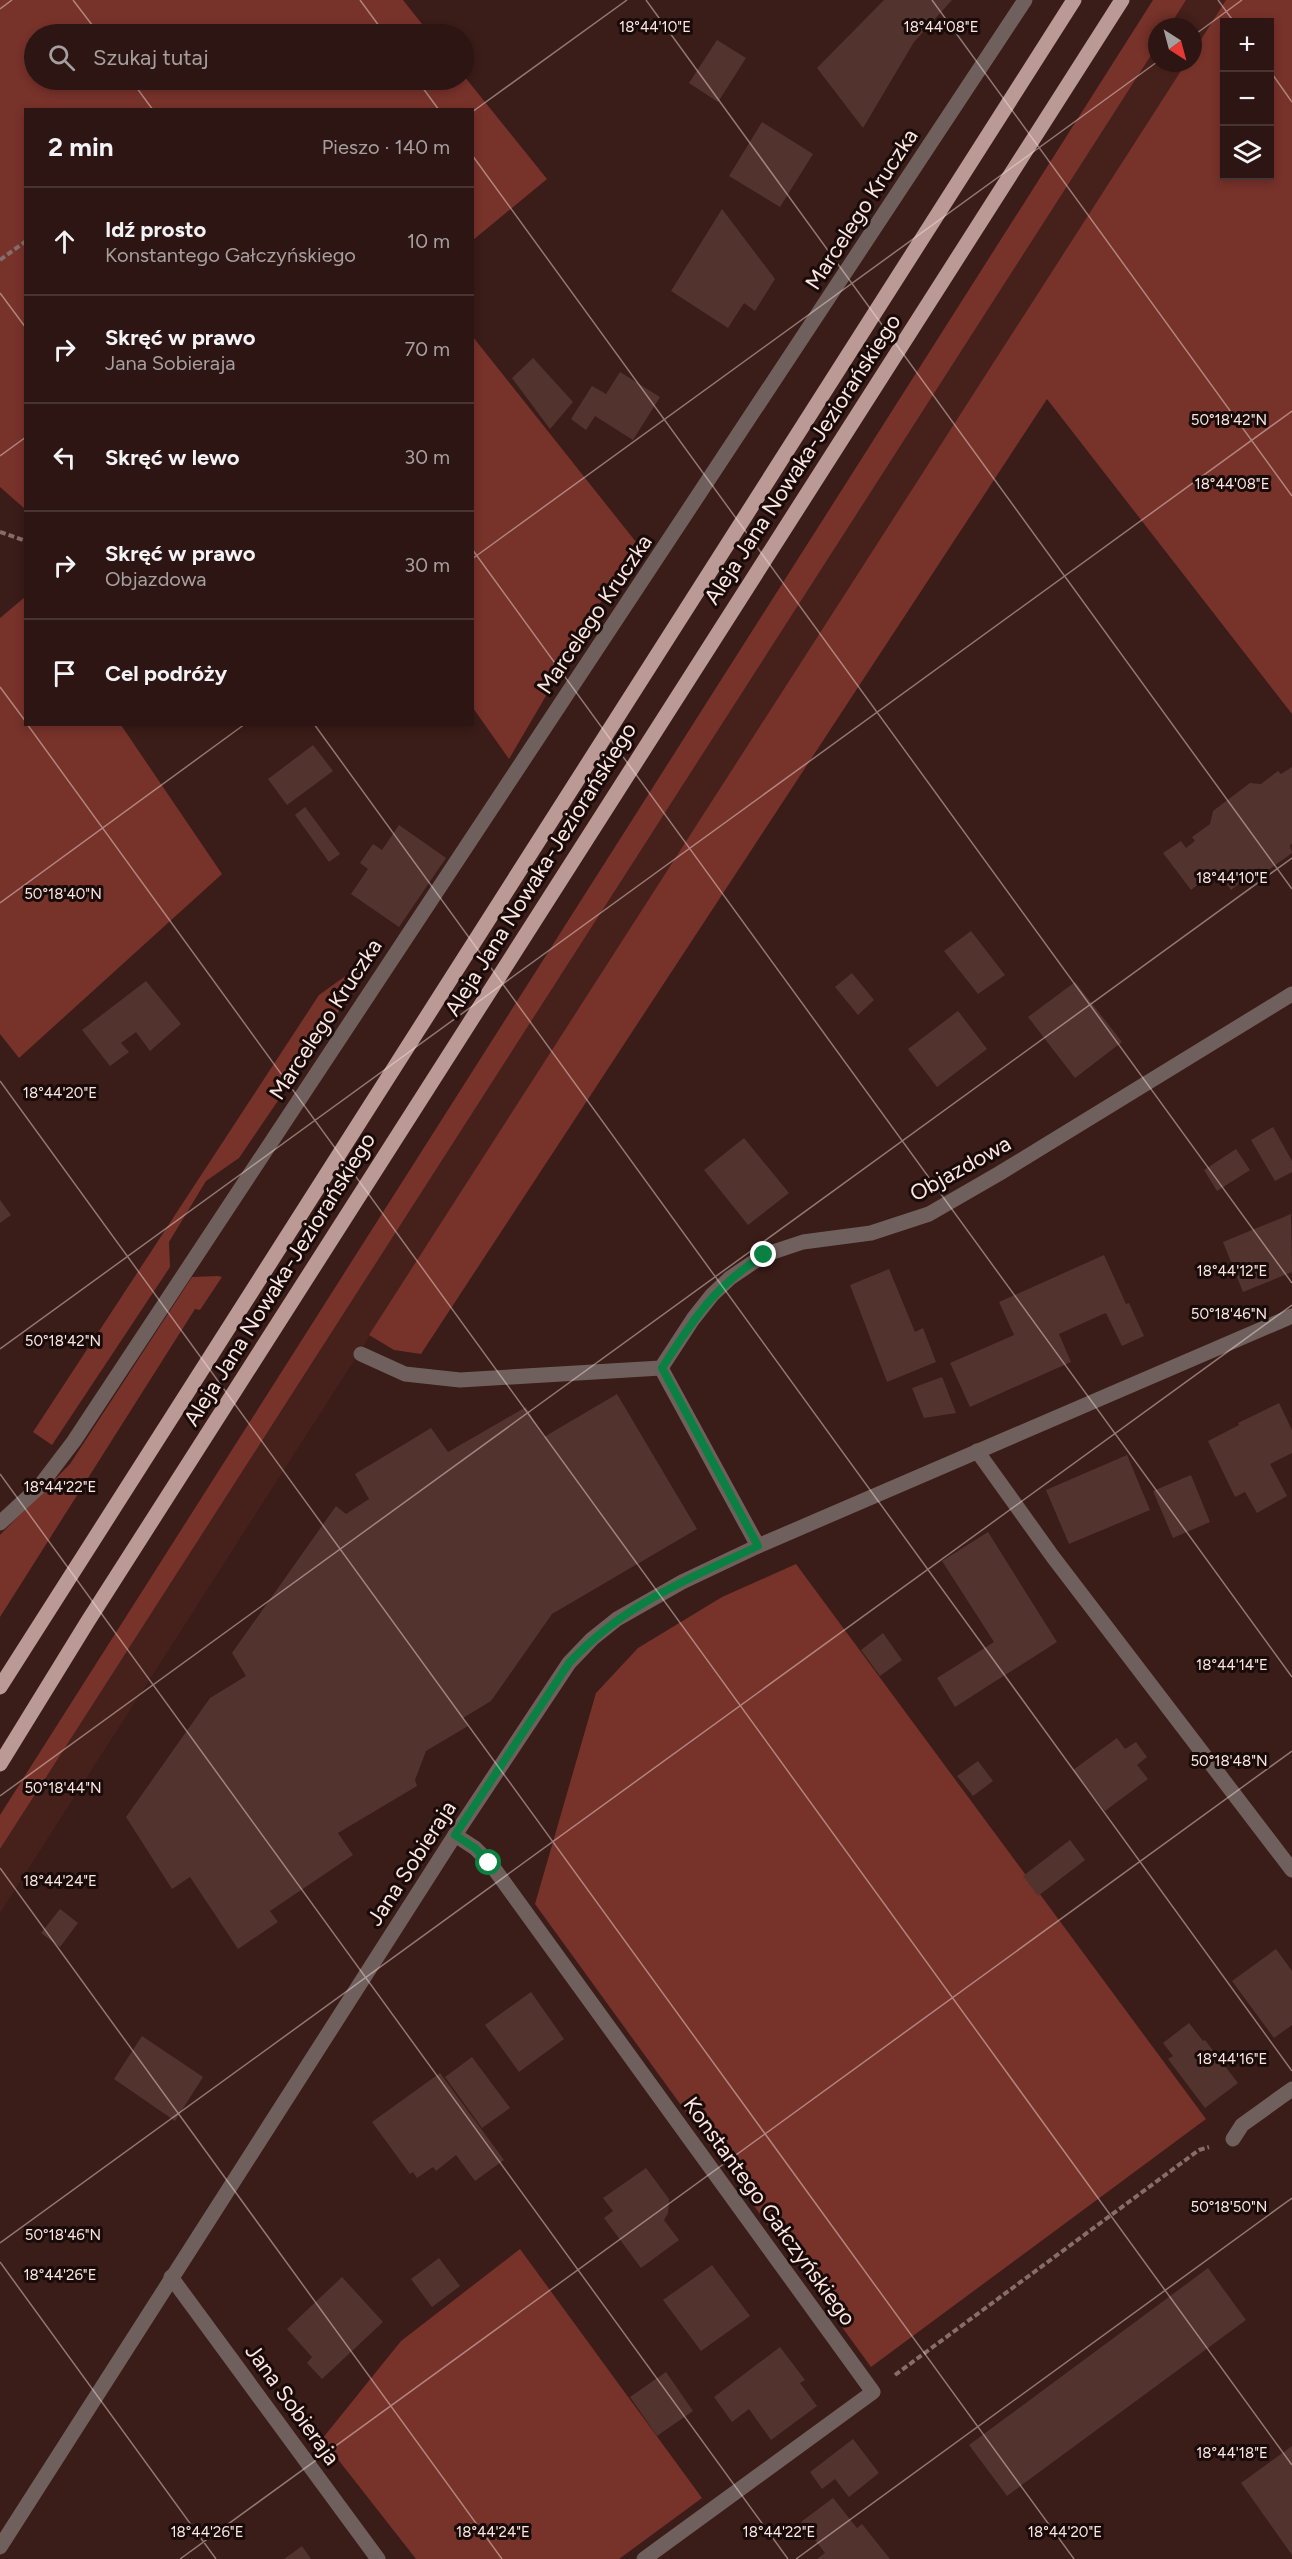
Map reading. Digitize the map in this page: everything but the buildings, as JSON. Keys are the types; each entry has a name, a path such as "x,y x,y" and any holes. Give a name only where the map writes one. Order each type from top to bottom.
{"main road":[{"name":"Aleja Jana Nowaka-Jeziorańskiego","path":"0,1687 1074,0"},
{"name":"Aleja Jana Nowaka-Jeziorańskiego","path":"0,1764 101,1601 1122,0"}],"street":[{"name":"Marcelego Kruczka","path":"0,1523 39,1487 57,1466 1025,0"},
{"name":"Objazdowa","path":"662,1368 693,1319 712,1296 730,1278 764,1255 803,1242 871,1233 929,1214 971,1191 1292,994"},
{"name":"Jana Sobieraja","path":"0,2547 455,1835 569,1663 592,1639 617,1619 650,1599 758,1546 1292,1316"},
{"path":"361,1354 405,1374 460,1380 662,1368 758,1546"},
{"path":"977,1451 1060,1567 1292,1870"},
{"name":"Konstantego Gałczyńskiego","path":"455,1835 475,1848 489,1863 873,2392"},
{"path":"1233,2139 1242,2125 1292,2089"},
{"name":"Jana Sobieraja","path":"171,2277 378,2559"},
{"path":"644,2559 873,2392"}],"path":[{"path":"0,260 24,243"},
{"path":"0,532 24,540"},
{"path":"873,2392 1199,2150 1233,2139"}],"shaded area":[{"path":"0,0 403,0 422,24 24,24 24,90 474,88 547,179 474,239 474,108 24,108 24,508 0,487"},
{"path":"1153,0 1186,0 1175,18 1148,18 1148,60 0,1849 0,1815"},
{"path":"1186,0 1226,0 1202,38 1202,18 1175,18"},
{"path":"1226,0 1292,0 1292,714 1047,399 421,1354 394,1350 369,1335 1180,72 1202,72 1202,38"},
{"path":"1148,60 1148,72 1180,72 0,1913 0,1849"},
{"path":"474,338 636,542 509,759 474,709"},
{"path":"24,598 24,726 122,726 222,874 19,1058 0,1034 0,618"},
{"path":"379,952 239,1158 206,1181 169,1242 170,1267 52,1445 33,1432 319,995"},
{"path":"192,1277 222,1277 200,1310 195,1309 0,1617 0,1535 70,1464"},
{"path":"796,1564 1206,2119 871,2367 535,1904 596,1693 638,1648 722,1597"},
{"path":"520,2249 702,2498 619,2559 416,2559 322,2439 401,2341"}],"route":[{"path":"489,1863 475,1848 455,1835 569,1663 592,1639 617,1619 682,1582 758,1546 662,1368 693,1319 712,1296 730,1278 764,1255"}]}
